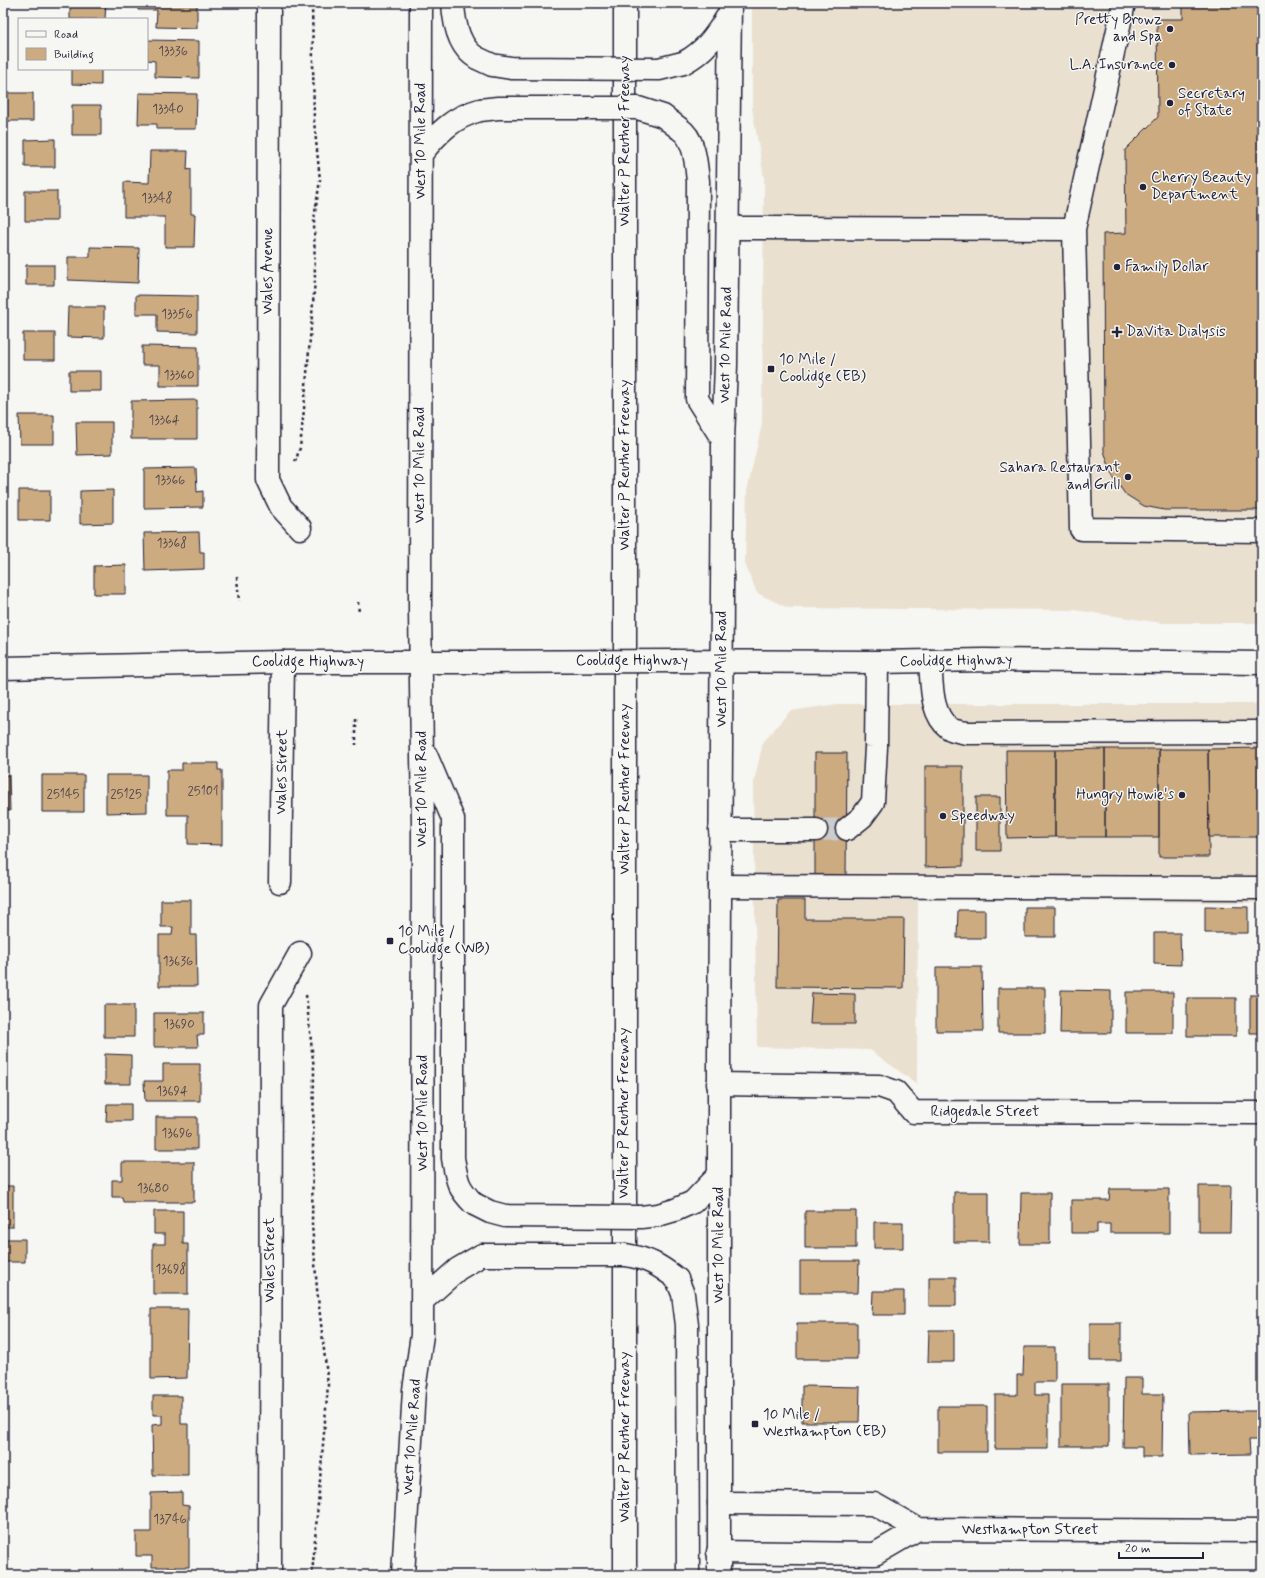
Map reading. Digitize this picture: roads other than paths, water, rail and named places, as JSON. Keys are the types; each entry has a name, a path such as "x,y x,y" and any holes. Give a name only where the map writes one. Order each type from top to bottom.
{"main road":[{"name":"Wales Avenue","path":"269,3 268,480 281,507 300,528"},
{"name":"West 10 Mile Road","path":"403,1575 414,1390 422,1335 421,3"},
{"path":"453,3 454,20 458,33 467,51 477,58 492,65 511,68 659,69 683,63 707,46 716,36 729,8"},
{"name":"Walter P Reuther Freeway","path":"625,3 625,1575"},
{"path":"1124,3 1074,229 1081,529 1262,531"},
{"name":"West 10 Mile Road","path":"718,1575 718,1084 723,440 728,228 729,8"},
{"path":"420,154 450,122 461,116 480,110 498,108 638,108 663,116 680,129 689,141 694,153 698,181 697,399 723,440"},
{"path":"728,228 1074,229"},
{"name":"Coolidge Highway","path":"3,668 284,662 877,662 984,660 1262,663"},
{"path":"930,661 934,699 939,717 950,729 966,733 1262,732"},
{"name":"Wales Street","path":"280,882 284,662"},
{"path":"847,829 862,817 873,802 876,746 877,662"},
{"path":"422,746 453,819 453,1158 456,1176 461,1191 474,1204 490,1212 506,1216 641,1217 658,1215 675,1210 693,1202 719,1175"},
{"path":"720,830 816,830"},
{"path":"720,886 1262,888"},
{"name":"Wales Street","path":"270,1575 271,1005 300,953"},
{"name":"Ridgedale Street","path":"718,1084 878,1086 896,1092 913,1112 1262,1113"},
{"path":"422,1301 458,1269 482,1255 626,1255 644,1258 660,1265 677,1279 683,1294 687,1325 688,1575"},
{"name":"Westhampton Street","path":"719,1504 874,1504 918,1529 1262,1531"},
{"path":"718,1552 875,1554 918,1529"}],"tunnel":[{"path":"816,830 847,829"}],"place":[{"name":"Pretty Browz and Spa","path":"1170,29"},
{"name":"L.A. Insurance","path":"1172,65"},
{"name":"Secretary of State","path":"1170,103"},
{"name":"Cherry Beauty Department","path":"1143,187"},
{"name":"Family Dollar","path":"1117,267"},
{"name":"DaVita Dialysis","path":"1117,332"},
{"name":"10 Mile / Coolidge (EB)","path":"771,369"},
{"name":"Sahara Restaurant and Grill","path":"1128,477"},
{"name":"Hungry Howie's","path":"1182,795"},
{"name":"Speedway","path":"943,816"},
{"name":"10 Mile / Coolidge (WB)","path":"390,941"},
{"name":"10 Mile / Westhampton (EB)","path":"755,1424"}]}
